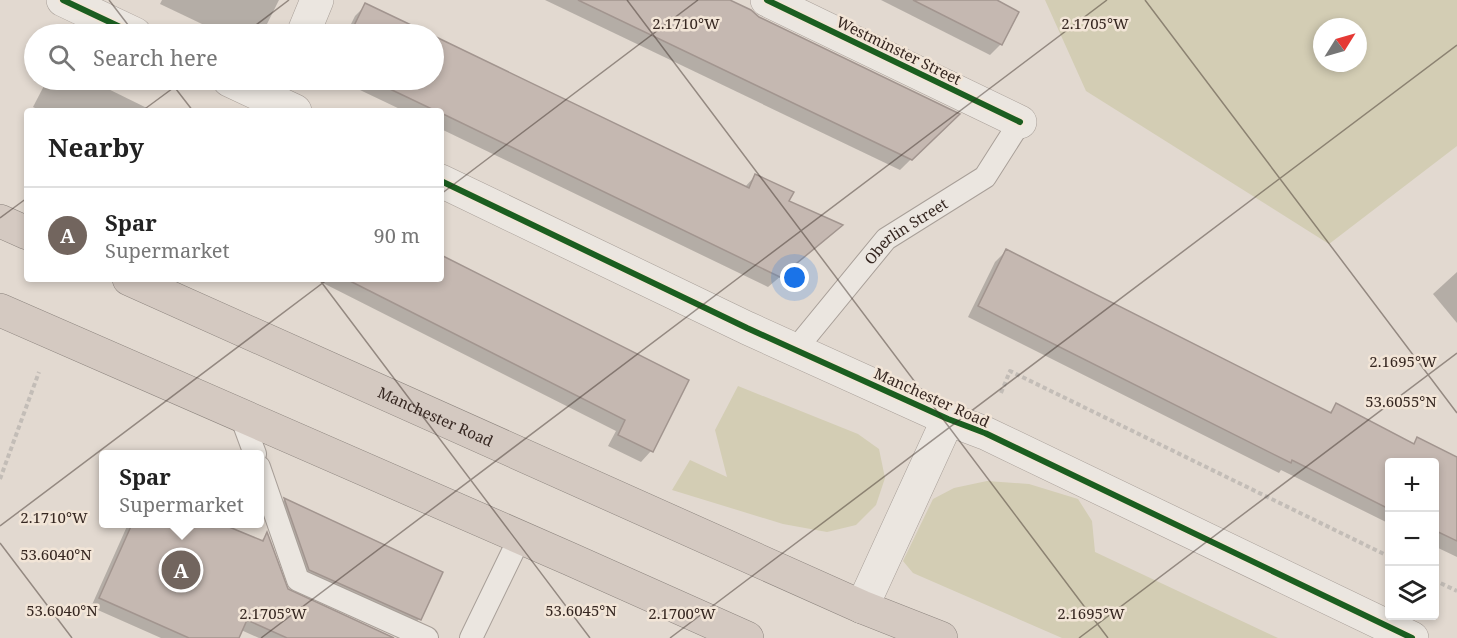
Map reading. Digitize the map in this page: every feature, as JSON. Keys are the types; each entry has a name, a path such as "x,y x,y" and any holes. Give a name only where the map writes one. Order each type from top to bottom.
{"highway":[{"path":"0,221 24,232"},
{"name":"Manchester Road","path":"136,282 862,607 941,638"},
{"path":"0,310 747,638"}],"street":[{"path":"63,0 114,24"},
{"path":"307,24 317,0"},
{"name":"Westminster Street","path":"767,0 1020,122"},
{"path":"260,90 285,98"},
{"name":"Manchester Road","path":"444,182 795,350 948,419 985,433 1412,638"},
{"path":"862,607 948,419"}],"lane":[{"name":"Oberlin Street","path":"795,350 886,239 985,177 1020,122"},
{"path":"241,416 254,450"},
{"path":"264,481 298,580 427,638"},
{"path":"471,638 520,537"}],"path":[{"path":"0,479 52,334"},
{"path":"998,401 1010,371 1385,555"},
{"path":"1439,582 1457,591"}],"shaded area":[{"path":"1045,0 1457,0 1457,146 1329,244 1086,91"},
{"path":"738,386 858,434 879,449 885,478 876,505 856,525 827,532 783,524 672,490 690,460 727,477 715,430"},
{"path":"987,481 1029,484 1078,499 1092,521 1095,552 1278,638 1062,638 913,573 903,561 933,499 954,488"}],"building":[{"path":"578,0 730,0 751,10 759,17 960,114 912,160"},
{"path":"913,0 997,0 1019,12 1002,45"},
{"path":"365,3 409,24 355,24"},
{"path":"444,41 749,188 755,174 794,192 789,201 843,225 780,277 444,114 444,108 430,108 392,90 444,90"},
{"path":"1006,249 1331,413 1336,403 1414,444 1417,437 1457,457 1457,541 1439,532 1439,458 1385,458 1385,507 1292,460 1291,463 978,306"},
{"path":"444,257 689,380 653,452 618,435 625,420 352,282 444,282"},
{"path":"284,498 443,572 421,620 309,570"},
{"path":"130,528 232,528 263,541 267,532 288,589 394,638 287,638 247,620 239,638 189,638 99,598"}],"cycle path":[{"path":"63,0 114,24"},
{"path":"767,0 1020,122"},
{"path":"444,182 747,328 948,419 985,433 1412,638"}],"place":[{"name":"Spar","path":"181,570"}]}
